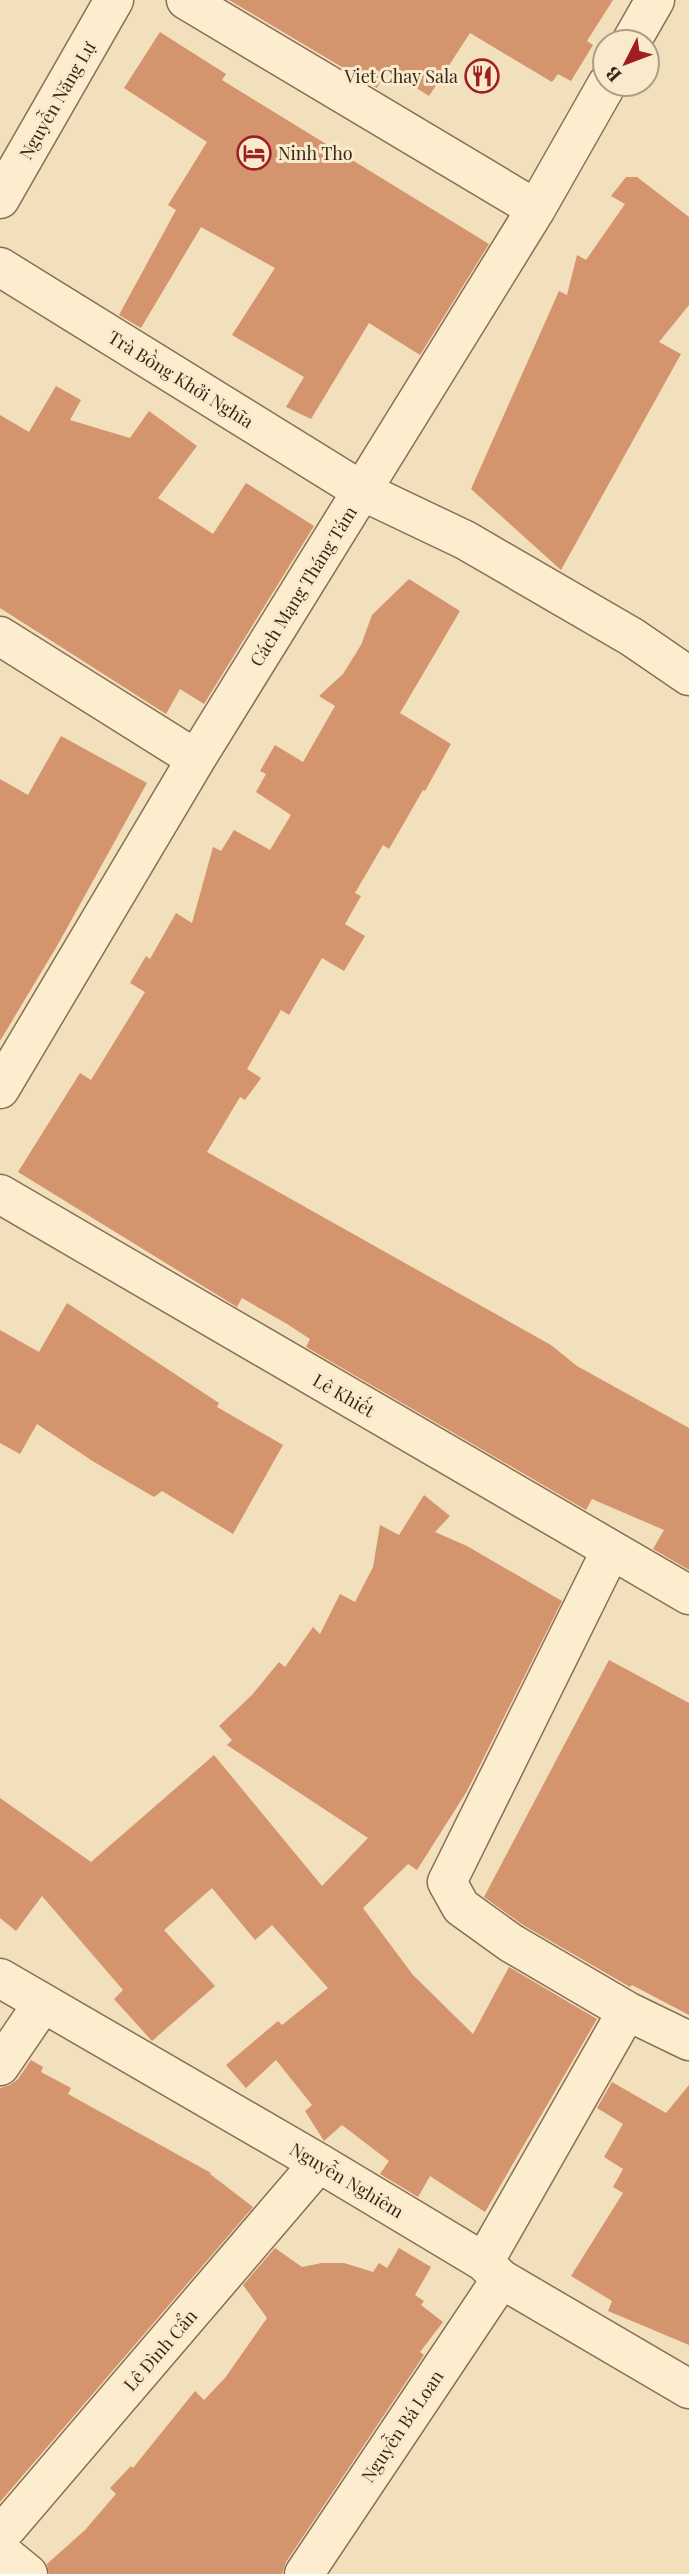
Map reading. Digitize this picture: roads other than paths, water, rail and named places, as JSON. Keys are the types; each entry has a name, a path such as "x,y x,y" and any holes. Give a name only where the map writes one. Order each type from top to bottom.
{"street":[{"name":"Nguyễn Năng Lự","path":"0,199 114,0"},
{"path":"186,0 536,209"},
{"path":"639,28 655,0"},
{"name":"Cách Mạng Tháng Tám","path":"0,1089 196,759 536,209 599,98"},
{"name":"Trà Bồng Khởi Nghĩa","path":"0,267 362,491 465,540 632,637 689,676"},
{"path":"0,636 196,759"},
{"name":"Lê Khiết","path":"0,1194 689,1595"},
{"path":"611,1550 447,1882 461,1907 511,1943 627,2011 689,2041"},
{"name":"Nguyễn Nghiêm","path":"0,1979 319,2163 689,2389"},
{"path":"0,2066 43,2003"},
{"name":"Nguyễn Bá Loan","path":"304,2574 492,2270 627,2011"},
{"name":"Lê Đình Cẩn","path":"0,2536 319,2163"},
{"path":"0,2551 28,2574"}],"place":[{"name":"Viet Chay Sala","path":"482,76"},
{"name":"Ninh Tho","path":"254,153"}]}
